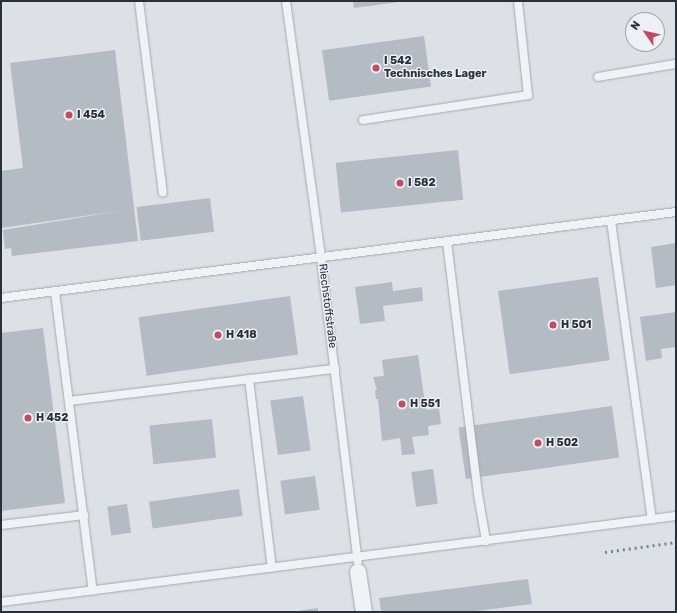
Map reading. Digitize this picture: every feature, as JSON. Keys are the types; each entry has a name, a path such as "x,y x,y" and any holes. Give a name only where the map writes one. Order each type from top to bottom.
{"street":[{"name":"Riechstoffstraße","path":"358,565 364,612"}],"lane":[{"path":"139,1 163,193"},
{"name":"Riechstoffstraße","path":"286,1 321,258 358,565"},
{"path":"363,120 528,95 518,1"},
{"path":"598,77 676,64"},
{"path":"1,298 676,212"},
{"path":"611,221 652,519"},
{"path":"446,242 478,494 486,541"},
{"path":"54,292 93,590"},
{"path":"69,401 335,369"},
{"path":"249,379 272,568"},
{"path":"1,525 84,515"},
{"path":"1,602 272,568 358,565 486,541 676,516"}],"building":[{"path":"353,1 399,1 399,2 354,8"},
{"name":"I 542 Technisches Lager","path":"424,36 431,87 329,101 322,50"},
{"name":"I 454","path":"115,50 138,241 12,256 11,248 5,249 3,230 126,210 1,228 1,171 23,168 10,63"},
{"name":"I 582","path":"458,150 463,200 341,213 336,163"},
{"path":"210,198 214,232 141,241 137,207"},
{"path":"676,243 676,285 656,288 651,247"},
{"name":"H 501","path":"598,277 610,360 510,374 498,291"},
{"path":"392,282 393,291 422,287 423,301 383,306 385,321 360,324 355,287"},
{"name":"H 418","path":"290,296 298,354 147,376 138,317"},
{"path":"676,312 676,347 661,349 662,358 646,361 640,317"},
{"name":"H 452","path":"43,328 65,503 1,511 1,333"},
{"name":"H 551","path":"418,355 426,410 439,408 441,424 428,426 429,435 412,437 415,454 402,455 400,438 382,441 378,399 376,399 375,390 377,390 373,377 384,376 382,360"},
{"path":"303,396 311,450 278,455 270,401"},
{"name":"H 502","path":"612,406 619,457 466,479 459,428"},
{"path":"212,419 216,458 153,464 149,426"},
{"path":"433,469 438,504 416,507 411,472"},
{"path":"315,476 320,510 285,515 280,481"},
{"path":"239,489 243,516 153,528 149,502"},
{"path":"127,504 131,533 111,536 107,507"},
{"path":"528,579 532,604 469,612 381,612 379,598"},
{"path":"318,608 318,612 298,612 298,611"}],"railway":[{"path":"605,552 676,542"}],"place":[{"name":"I 542 Technisches Lager","path":"376,68"},
{"name":"I 454","path":"69,115"},
{"name":"I 582","path":"400,183"},
{"name":"H 501","path":"553,325"},
{"name":"H 418","path":"218,335"},
{"name":"H 551","path":"402,404"},
{"name":"H 452","path":"28,418"},
{"name":"H 502","path":"538,443"}]}
